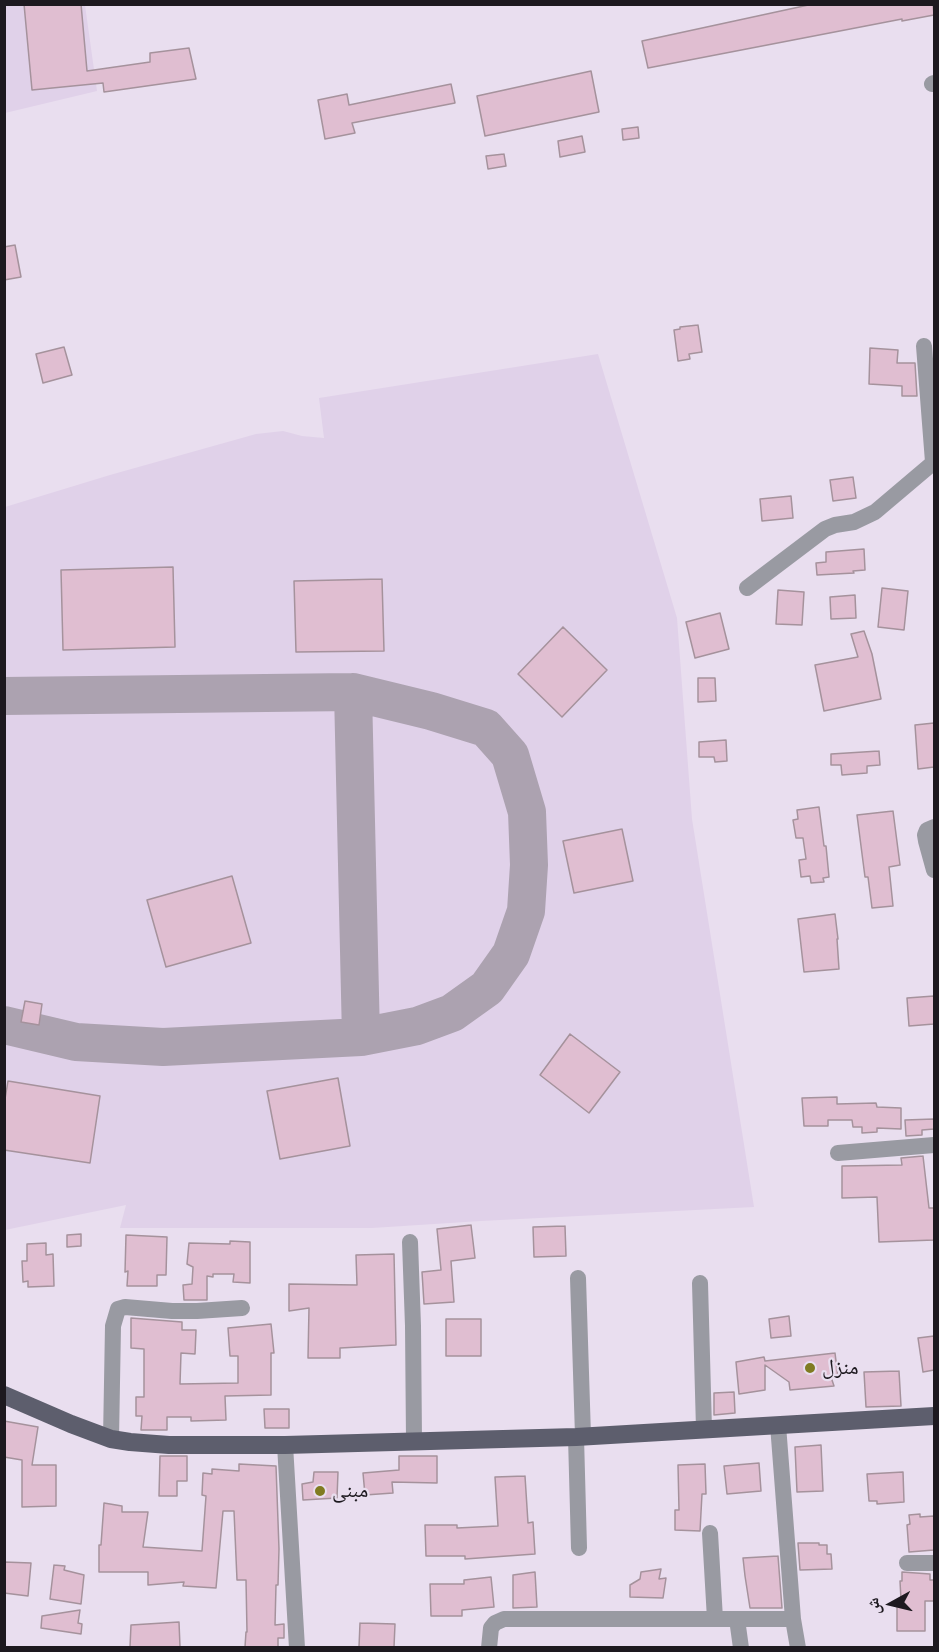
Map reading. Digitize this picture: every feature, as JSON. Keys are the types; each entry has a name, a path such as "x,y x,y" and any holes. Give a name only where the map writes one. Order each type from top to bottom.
{"main road":[{"path":"4,1395 71,1424 111,1438 169,1445 285,1445 580,1437 934,1416"}],"street":[{"path":"747,588 825,529 854,522 875,512 934,462 924,346"},
{"path":"934,827 927,830 926,841 934,870"},
{"path":"838,1154 934,1145"},
{"path":"410,1242 414,1440"},
{"path":"578,1278 579,1548"},
{"path":"700,1283 704,1429"},
{"path":"111,1438 114,1326 118,1310 125,1307 172,1311 242,1308"},
{"path":"778,1425 793,1619 798,1647"},
{"path":"285,1445 297,1647"},
{"path":"710,1533 715,1619"},
{"path":"907,1563 934,1563"},
{"path":"489,1647 491,1628 495,1623 504,1619 793,1619"},
{"path":"737,1619 741,1647"}],"shaded area":[{"path":"4,5 85,5 97,91 5,113"},
{"path":"598,354 677,618 692,819 754,1207 372,1228 120,1228 126,1205 5,1230 5,507 256,434 283,431 324,438 319,398"}],"building":[{"path":"24,4 81,4 87,71 150,62 150,53 189,48 196,79 104,92 103,83 32,90"},
{"path":"813,4 933,4 934,15 902,21 902,19 648,68 642,41"},
{"path":"591,71 599,112 485,136 477,96"},
{"path":"451,84 455,103 352,123 355,133 325,139 318,100 347,94 349,105"},
{"path":"638,127 639,138 623,140 622,129"},
{"path":"582,136 585,152 560,157 558,141"},
{"path":"504,154 506,166 488,169 486,156"},
{"path":"15,245 21,277 4,280 4,247"},
{"path":"698,325 702,352 689,354 690,359 678,361 674,330"},
{"path":"64,347 72,375 43,383 36,354"},
{"path":"870,348 898,350 897,363 915,363 917,396 902,396 902,386 869,384"},
{"path":"853,477 856,498 833,501 830,480"},
{"path":"791,496 793,518 762,521 760,499"},
{"path":"864,549 865,570 853,571 854,573 817,575 816,563 826,562 826,552"},
{"path":"173,567 175,647 63,650 61,570"},
{"path":"382,579 384,651 296,652 294,581"},
{"path":"882,588 908,591 904,630 878,627"},
{"path":"778,590 804,592 802,625 776,624"},
{"path":"855,595 856,618 831,619 830,597"},
{"path":"720,613 729,649 695,658 686,622"},
{"path":"563,627 607,670 562,717 518,674"},
{"path":"864,631 872,654 881,699 824,711 815,665 858,657 851,634"},
{"path":"698,678 715,678 716,701 698,702"},
{"path":"934,723 934,767 918,769 915,725"},
{"path":"726,740 727,761 715,762 714,757 699,757 699,742"},
{"path":"879,751 880,765 867,766 867,773 842,775 841,765 831,765 831,754"},
{"path":"819,807 829,877 823,878 824,882 811,883 810,876 801,877 799,860 806,859 803,838 796,838 793,820 798,819 797,810"},
{"path":"893,811 900,865 889,867 893,906 872,908 868,877 865,877 857,815"},
{"path":"622,829 633,881 574,893 563,841"},
{"path":"232,876 251,943 166,967 147,900"},
{"path":"835,914 839,969 804,972 798,919"},
{"path":"934,996 934,1024 909,1026 907,998"},
{"path":"25,1001 42,1004 39,1025 21,1022"},
{"path":"570,1034 620,1072 589,1113 540,1075"},
{"path":"338,1078 350,1146 280,1159 267,1091"},
{"path":"8,1081 100,1096 90,1163 4,1150 4,1105"},
{"path":"837,1097 837,1104 876,1103 877,1107 901,1108 901,1129 877,1128 877,1132 862,1133 862,1127 853,1127 852,1120 828,1120 828,1126 804,1126 802,1098"},
{"path":"934,1119 934,1129 922,1130 922,1135 906,1136 905,1120"},
{"path":"923,1156 929,1208 934,1208 934,1240 879,1242 877,1197 842,1198 842,1166 902,1165 901,1158"},
{"path":"471,1225 475,1258 451,1261 454,1302 424,1304 422,1272 441,1270 437,1229"},
{"path":"565,1226 566,1256 534,1257 533,1227"},
{"path":"81,1234 81,1246 67,1247 67,1235"},
{"path":"126,1235 167,1237 166,1275 157,1275 157,1286 127,1286"},
{"path":"230,1241 250,1242 250,1283 233,1282 234,1274 213,1274 213,1277 207,1276 207,1300 184,1300 183,1285 192,1284 193,1267 187,1264 189,1243 230,1244"},
{"path":"46,1243 46,1255 53,1254 54,1286 28,1287 28,1281 23,1282 22,1261 27,1261 27,1244"},
{"path":"394,1254 396,1345 340,1348 340,1358 308,1358 309,1308 289,1311 289,1284 357,1285 356,1255"},
{"path":"789,1316 791,1336 771,1338 769,1319"},
{"path":"131,1318 182,1322 182,1330 196,1330 195,1354 181,1353 180,1384 238,1383 238,1356 230,1356 228,1328 271,1324 274,1353 271,1353 271,1395 225,1396 226,1420 191,1421 191,1417 167,1417 167,1430 141,1430 142,1416 136,1416 136,1397 144,1397 144,1349 131,1348"},
{"path":"446,1319 481,1319 481,1356 446,1356"},
{"path":"934,1336 934,1370 923,1372 918,1338"},
{"path":"835,1353 838,1377 831,1377 834,1386 790,1390 789,1382 765,1365 765,1390 739,1394 736,1362 764,1357 765,1361"},
{"path":"899,1371 901,1406 866,1407 864,1372"},
{"path":"734,1392 735,1413 714,1415 714,1393"},
{"path":"264,1409 289,1409 289,1428 265,1428"},
{"path":"4,1421 38,1427 32,1465 56,1465 56,1506 22,1507 22,1460 4,1457"},
{"path":"821,1445 823,1491 797,1492 795,1447"},
{"path":"160,1456 187,1456 187,1481 177,1481 177,1496 159,1496"},
{"path":"399,1456 437,1456 437,1483 392,1482 393,1493 365,1495 363,1473 399,1470"},
{"path":"759,1463 761,1491 727,1494 724,1466"},
{"path":"239,1464 276,1466 279,1549 275,1625 284,1624 284,1638 278,1638 278,1647 245,1647 246,1580 237,1580 234,1511 223,1511 216,1588 183,1586 184,1582 148,1585 148,1572 99,1572 99,1545 101,1545 104,1503 122,1506 122,1512 148,1512 143,1547 202,1551 206,1496 202,1495 203,1473 212,1474 212,1469 239,1471"},
{"path":"705,1464 706,1494 702,1494 700,1531 675,1530 675,1510 679,1510 678,1465"},
{"name":"مبنى","path":"314,1472 338,1472 337,1498 303,1500 302,1484 313,1482"},
{"path":"903,1472 904,1502 877,1504 877,1501 869,1501 867,1474"},
{"path":"525,1476 528,1523 533,1522 535,1554 465,1559 465,1556 426,1556 425,1525 457,1525 457,1528 498,1526 495,1477"},
{"path":"920,1514 920,1517 934,1516 934,1550 909,1552 907,1525 910,1524 909,1515"},
{"path":"798,1543 827,1545 827,1554 831,1554 832,1569 800,1570"},
{"path":"778,1556 782,1608 750,1608 743,1558"},
{"path":"4,1562 31,1563 28,1596 4,1593"},
{"path":"54,1565 65,1566 64,1570 84,1575 81,1604 50,1599"},
{"path":"661,1569 659,1579 666,1578 663,1598 630,1597 630,1585 640,1579 641,1572"},
{"path":"535,1572 537,1607 513,1608 513,1575"},
{"path":"902,1572 930,1574 930,1580 934,1580 934,1601 925,1601 925,1631 897,1631 897,1600 901,1600"},
{"path":"491,1577 494,1607 462,1610 462,1616 431,1616 430,1584 464,1584 464,1580"},
{"path":"80,1610 78,1623 82,1624 81,1634 41,1628 42,1616"},
{"path":"179,1622 180,1647 130,1647 131,1625"},
{"path":"360,1623 395,1624 394,1647 359,1647"}],"taxiway":[{"path":"353,692 361,1037"},
{"path":"4,696 353,692 431,711 486,728 510,755 527,812 529,865 526,911 511,954 487,988 452,1013 417,1026 361,1037 163,1047 76,1042 4,1025"}],"place":[{"name":"منزل","path":"810,1368"},
{"name":"مبنى","path":"320,1491"}]}
